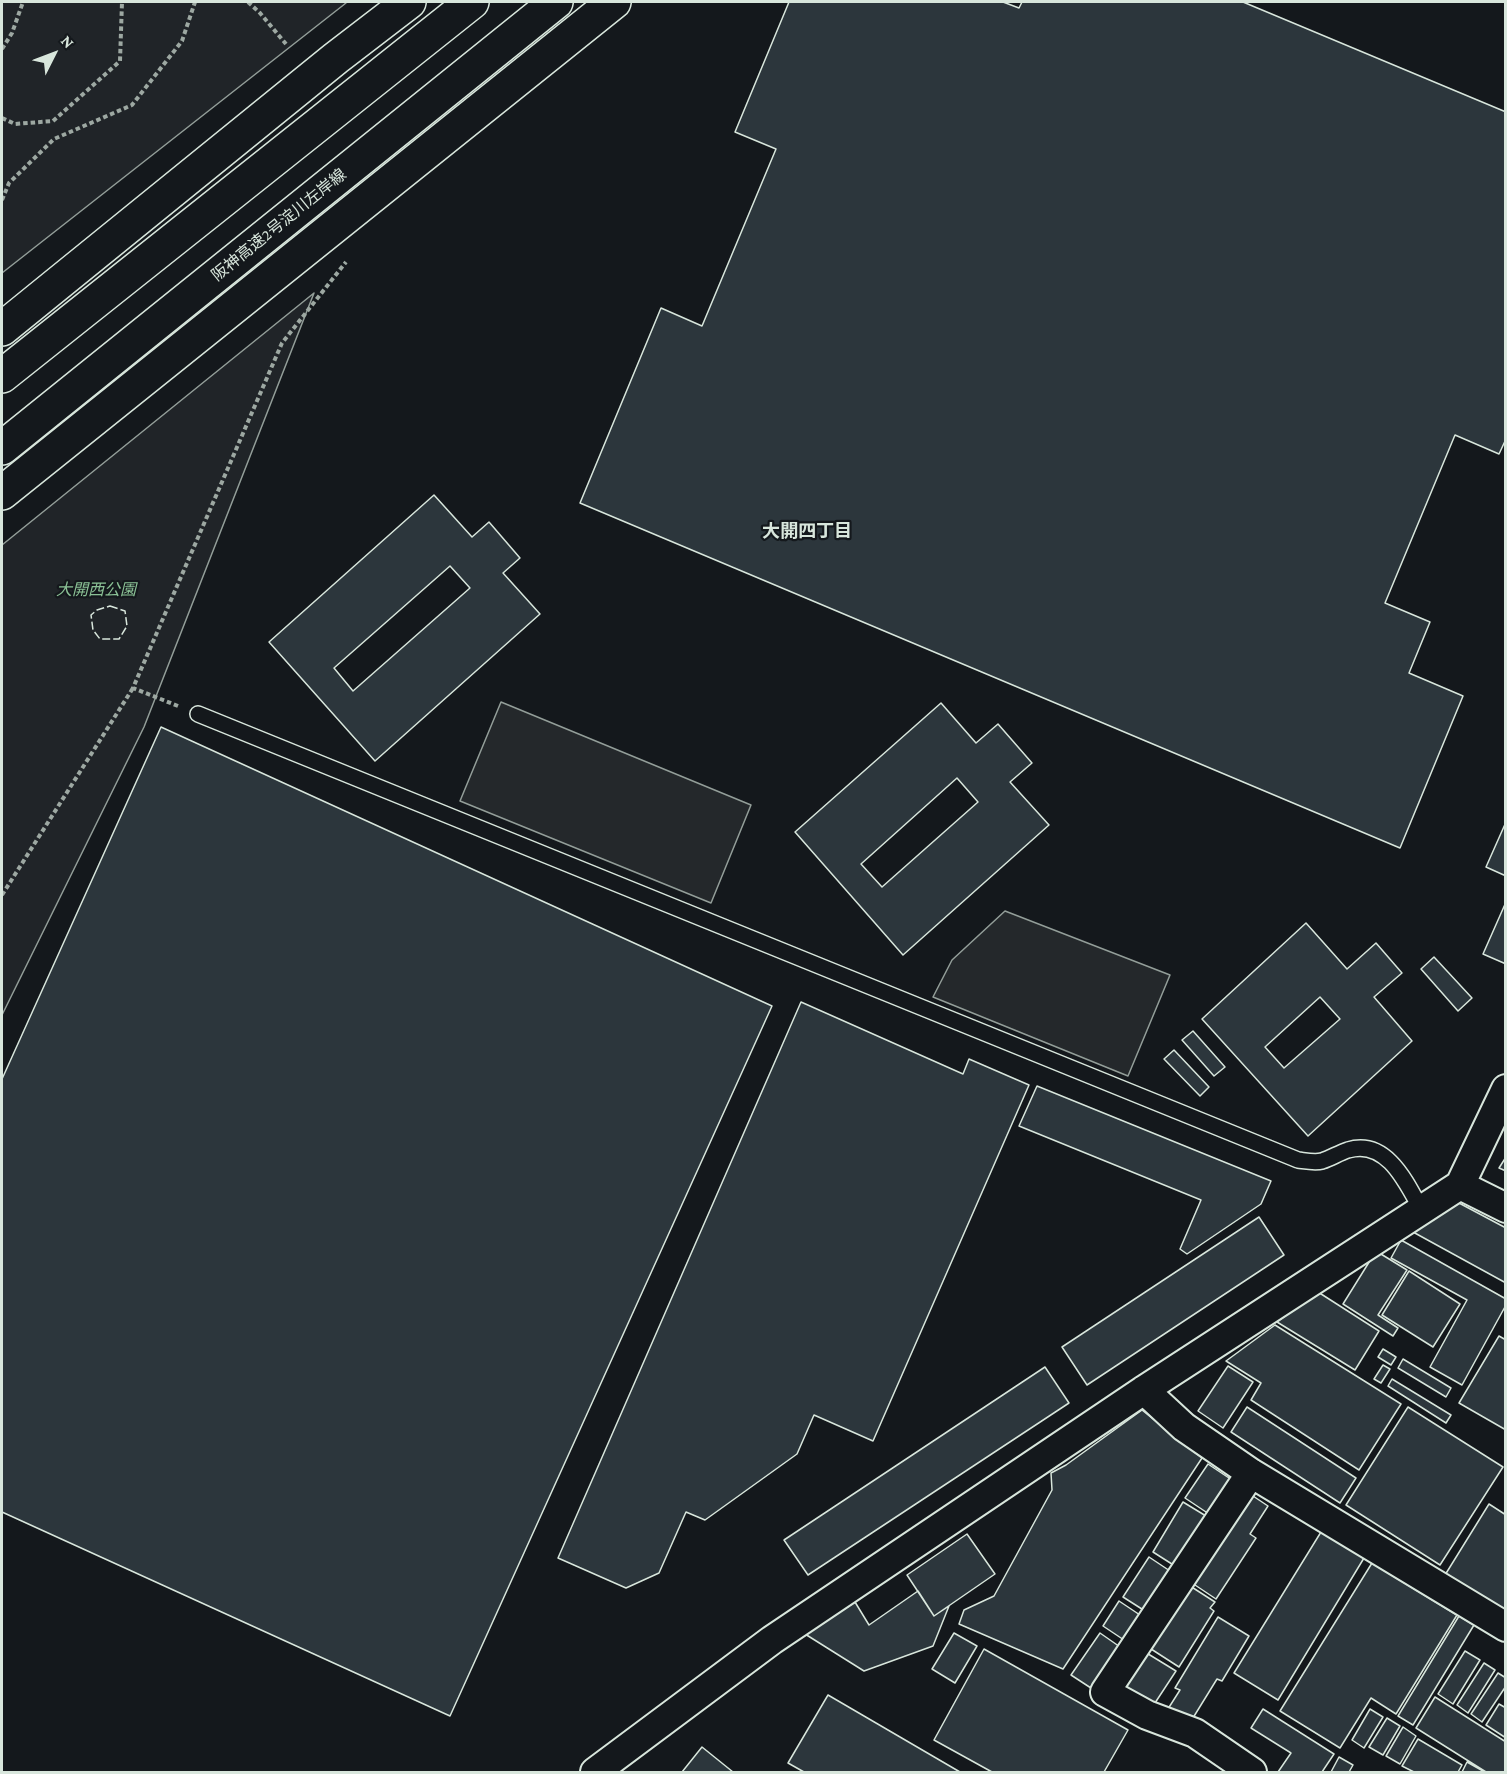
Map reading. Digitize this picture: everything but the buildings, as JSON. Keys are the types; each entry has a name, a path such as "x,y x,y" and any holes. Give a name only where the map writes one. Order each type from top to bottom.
{"main road":[{"path":"2,329 336,58 409,2"},
{"path":"2,376 472,2"},
{"name":"阪神高速2号淀川左岸線","path":"2,448 556,2"},
{"path":"2,493 614,2"}],"street":[{"path":"595,1773 772,1640 1144,1389 1460,1185 1506,1089"},
{"path":"1460,1185 1506,1208"},
{"path":"1144,1389 1184,1426 1251,1473 1506,1627"},
{"path":"1251,1473 1105,1692 1147,1715 1195,1733 1252,1773"}],"lane":[{"path":"198,714 1298,1160 1320,1161 1351,1149 1369,1149 1385,1157 1401,1173 1422,1210"}],"path":[{"path":"2,49 12,33 23,2"},
{"path":"2,118 15,124 53,122 120,61 122,2"},
{"path":"2,200 9,183 54,139 132,105 182,41 195,2"},
{"path":"248,2 286,44"},
{"path":"2,895 133,688 282,343 349,258"},
{"path":"133,688 198,714"}],"green space":[{"path":"2,2 344,2 346,3 2,273"},
{"name":"大開西公園","path":"314,293 144,727 2,1015 2,545"}],"shaded area":[{"path":"501,702 751,805 711,903 460,801"},
{"path":"1005,911 1170,975 1128,1076 933,997 952,960"}],"fence":[{"path":"110,606 125,611 127,626 119,639 100,639 93,630 91,615 97,610 110,606"}],"district":[{"name":"大開四丁目","path":"807,531"}]}
